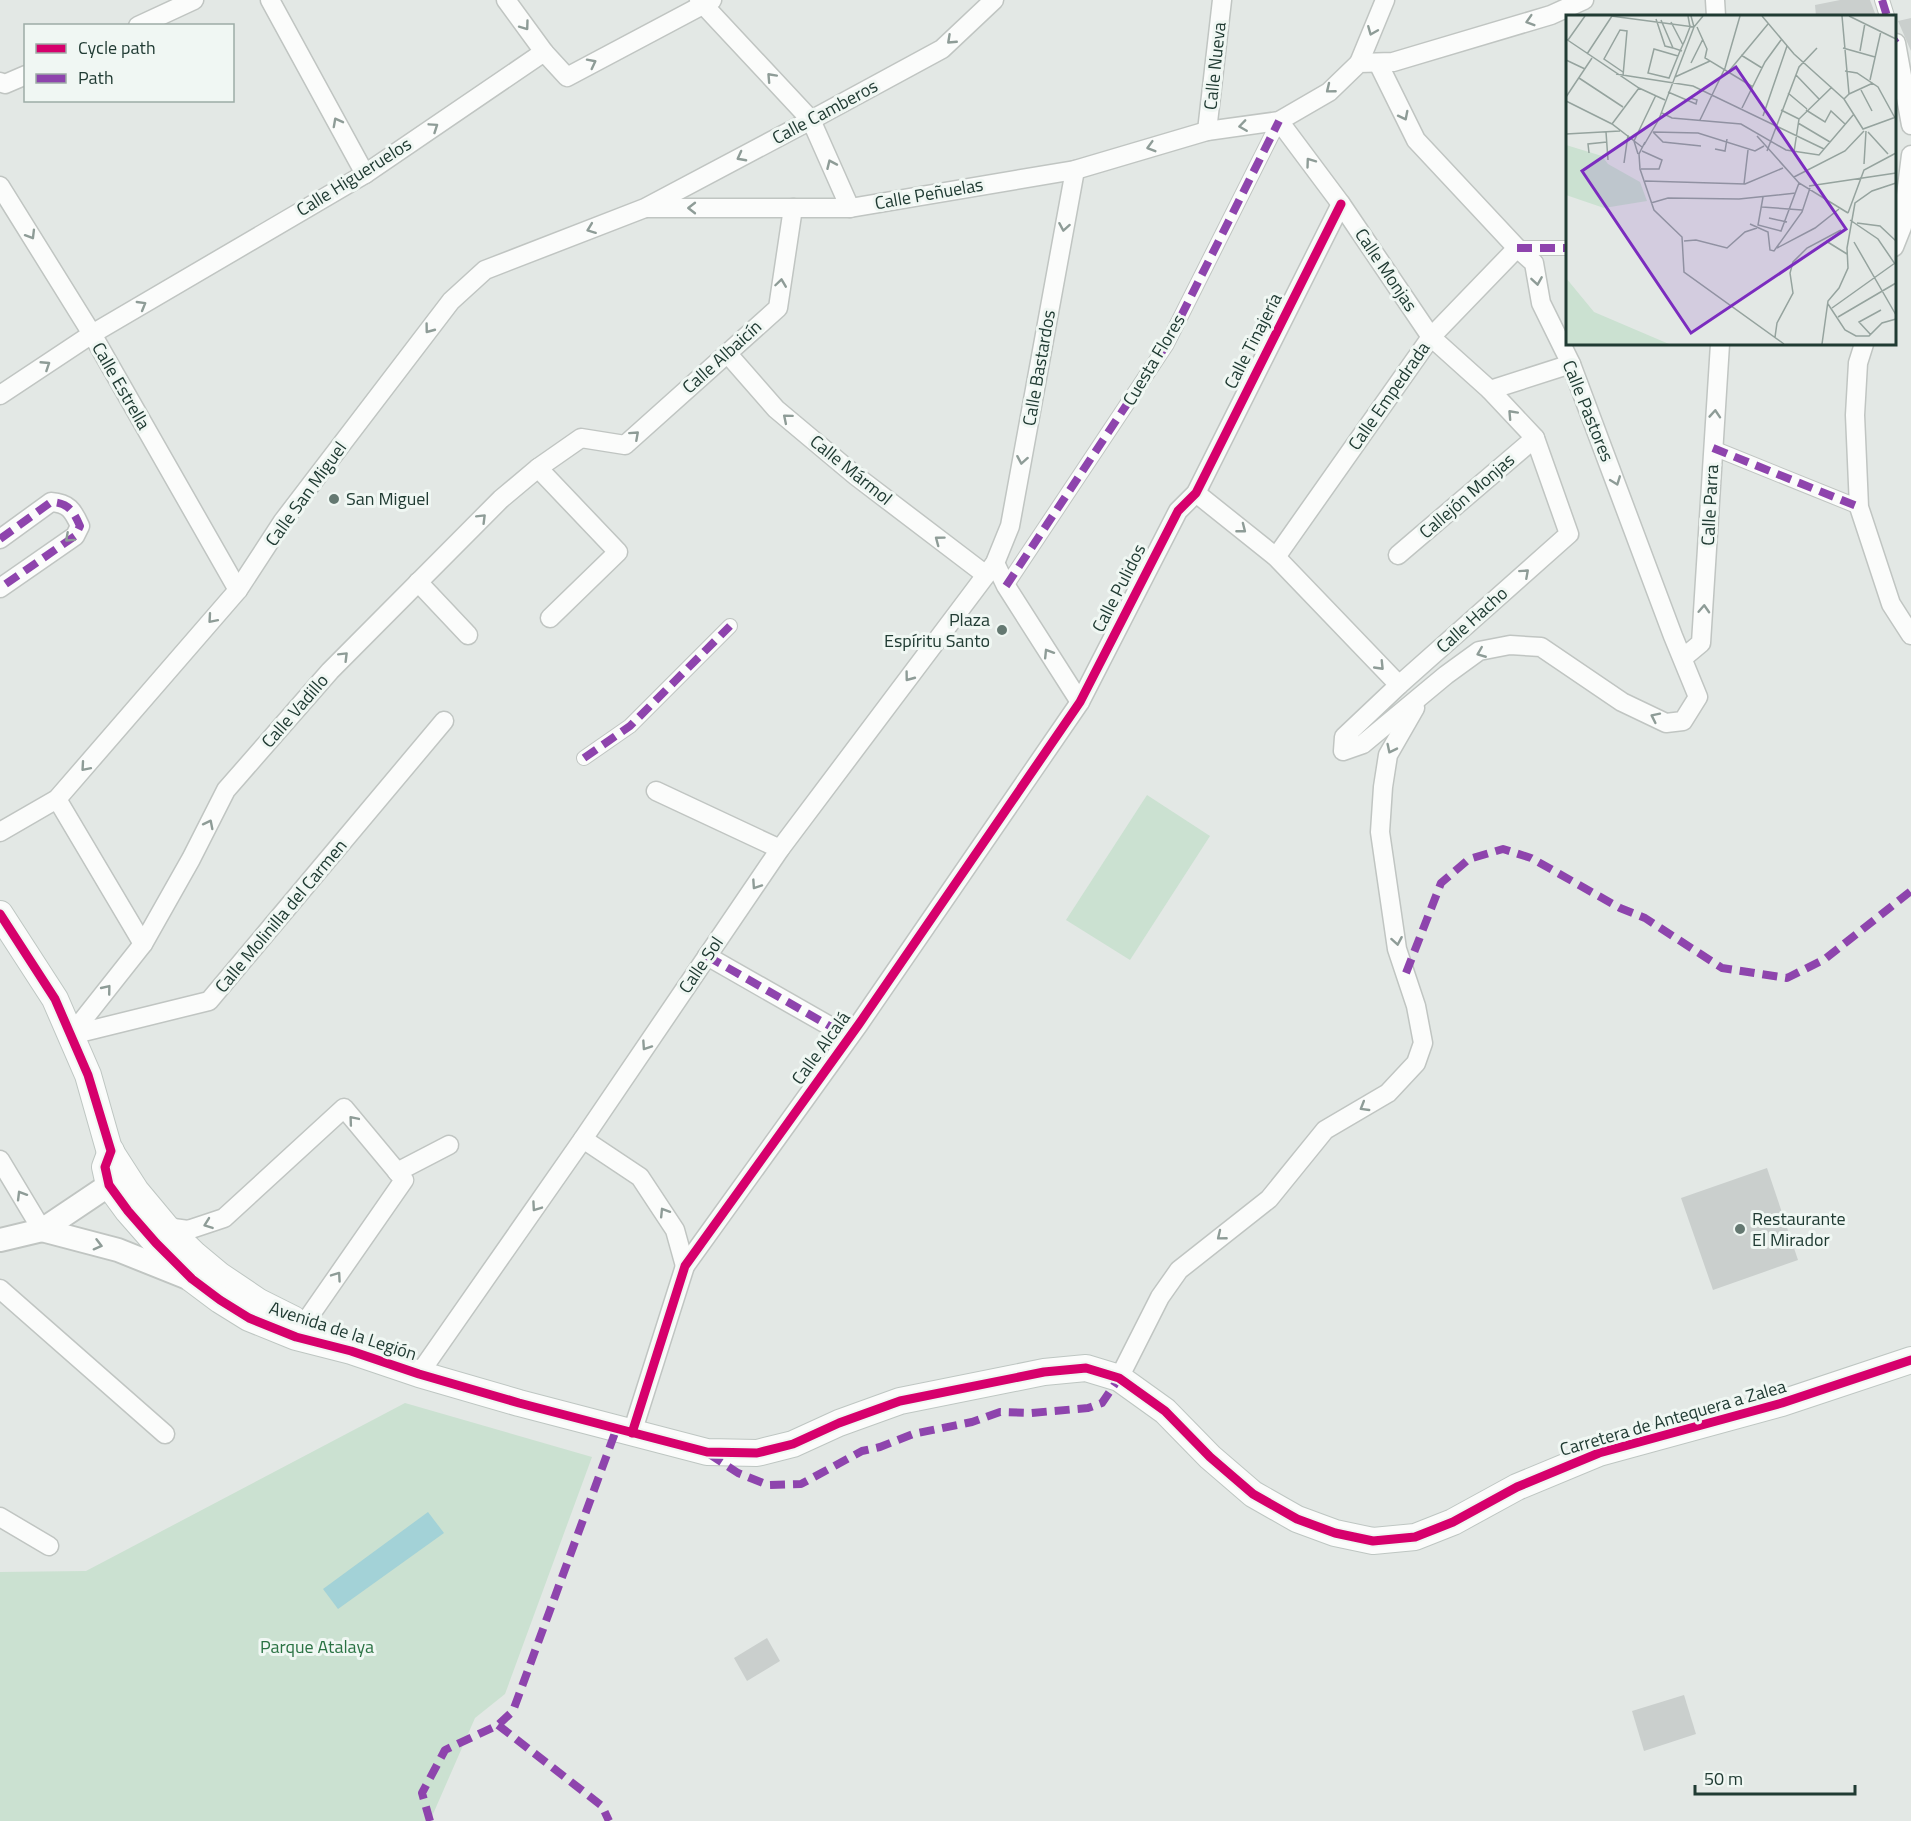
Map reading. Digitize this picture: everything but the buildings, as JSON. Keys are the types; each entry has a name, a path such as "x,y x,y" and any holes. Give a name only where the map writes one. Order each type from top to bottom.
{"main road":[{"name":"Avenida de la Legión","path":"0,914 55,999 88,1075 111,1151 136,1191 162,1223 219,1275 259,1302 351,1351"},
{"name":"Avenida de la Legión","path":"111,1151 105,1167 109,1185 156,1243 192,1279 220,1300 249,1318 296,1337 351,1351 419,1374 707,1452 757,1453 793,1444 839,1423 900,1401"},
{"name":"Carretera de Antequera a Zalea","path":"900,1401 1044,1372 1086,1368 1119,1377 1165,1411 1210,1457 1253,1494 1297,1519 1335,1533 1373,1541 1415,1537 1453,1522 1517,1486 1599,1453 1782,1403 1911,1360"}],"street":[{"path":"142,24 194,0"},
{"path":"270,0 364,174"},
{"path":"506,0 544,52 567,77 705,2 811,120 850,207"},
{"name":"Calle Camberos","path":"645,208 942,48 994,0"},
{"name":"Calle Nueva","path":"1207,131 1222,0"},
{"path":"1279,121 1329,92 1359,63 1385,0"},
{"path":"1359,63 1393,62 1551,15 1584,0"},
{"path":"1715,0 1716,15"},
{"path":"1882,0 1887,15"},
{"path":"1896,46 1911,125"},
{"name":"Calle Higueruelos","path":"0,395 92,334 364,174 544,52"},
{"name":"Calle Pastores","path":"1378,63 1416,140 1517,248 1534,263 1541,303 1571,364 1698,697 1683,721 1666,723 1622,702 1541,647 1510,645 1479,651 1420,698"},
{"path":"0,82 5,84 24,76"},
{"name":"Calle Peñuelas","path":"645,208 850,207 1075,170 1207,131 1279,121"},
{"name":"Calle Monjas","path":"1279,121 1341,204 1431,336"},
{"name":"Cuesta Flores","path":"1006,586 1167,344 1279,121"},
{"path":"1896,244 1907,227 1911,155"},
{"name":"Calle Bastardos","path":"990,569 1010,526 1075,170"},
{"name":"Calle Estrella","path":"0,186 92,334 238,590"},
{"name":"Calle Tinajería","path":"1196,493 1341,204"},
{"name":"Calle San Miguel","path":"0,832 57,799 238,590 284,521 451,301 485,270 645,208"},
{"name":"Calle Albaicín","path":"581,438 625,445 778,308 793,208"},
{"path":"1517,248 1566,248"},
{"name":"Calle Empedrada","path":"1276,557 1431,336 1517,248"},
{"name":"Calle Hacho","path":"1398,685 1569,534 1535,438 1490,390 1431,336"},
{"name":"Calle Parra","path":"1683,658 1701,643 1720,345"},
{"path":"1864,345 1858,363 1856,415 1859,507 1891,604 1911,635"},
{"name":"Calle Mármol","path":"727,353 776,409 856,476 990,569"},
{"path":"1490,390 1571,364"},
{"name":"Calle Vadillo","path":"71,1035 143,944 191,859 226,790 330,671 501,499 538,468 581,438"},
{"name":"Callejón Monjas","path":"1398,555 1535,438"},
{"path":"1713,448 1859,507"},
{"path":"538,468 618,552 550,618"},
{"path":"1196,493 1276,557 1398,685 1344,737 1343,751 1362,744 1420,698"},
{"name":"Calle Pulidos","path":"1080,702 1178,511 1196,493"},
{"path":"0,539 51,502 64,503 73,511 80,526 75,536 0,588"},
{"path":"990,569 1006,586 1080,702"},
{"name":"Calle Sol","path":"419,1374 780,849 990,569"},
{"path":"418,582 468,635"},
{"path":"584,758 630,726 730,626"},
{"path":"1119,1377 1160,1297 1179,1270 1269,1199 1325,1130 1388,1093 1416,1063 1423,1043 1416,1006 1397,949 1380,832 1388,755 1420,698"},
{"name":"Calle Alcalá","path":"632,1433 686,1266 849,1037 1080,702"},
{"name":"Calle Molinilla del Carmen","path":"71,1035 209,1001 444,721"},
{"path":"656,791 780,849"},
{"path":"57,799 143,944"},
{"path":"707,956 849,1037"},
{"path":"162,1223 188,1230 224,1218 344,1108 404,1180 304,1324"},
{"path":"583,1138 640,1177 675,1230 686,1266"},
{"path":"397,1172 449,1145"},
{"path":"0,1160 42,1230 118,1250 192,1279"},
{"path":"0,1240 42,1230 109,1185"},
{"name":"Avenida de la Legión","path":"109,1185 118,1188 131,1199 145,1216 162,1223"},
{"path":"0,1289 165,1434"},
{"path":"0,1517 49,1546"}],"green space":[{"path":"1147,795 1210,836 1130,960 1066,920"},
{"name":"Parque Atalaya","path":"405,1403 592,1457 505,1694 475,1718 430,1821 0,1821 0,1572 86,1571"}],"water":[{"path":"428,1512 444,1533 338,1609 323,1589"}],"marked path":[{"path":"1882,0 1887,15"},
{"path":"1006,586 1167,344 1279,121"},
{"path":"1517,248 1566,248"},
{"path":"1713,448 1859,507"},
{"path":"0,539 51,502 69,508 80,526 75,536 0,588"},
{"path":"584,758 630,726 730,626"},
{"path":"1406,973 1441,883 1469,859 1503,849 1531,858 1620,908 1645,918 1722,968 1787,978 1825,959 1911,891"},
{"path":"707,956 849,1037"},
{"path":"709,1454 738,1473 768,1485 801,1484 862,1451 880,1447 913,1434 972,1422 1000,1412 1031,1413 1088,1408 1102,1403 1119,1378"},
{"path":"430,1821 422,1793 445,1750 498,1725 513,1711 616,1430"},
{"path":"498,1725 602,1806 609,1821"}],"cycle path":[{"path":"632,1433 685,1266 859,1024 1080,702 1178,511 1196,493 1341,204"},
{"path":"0,914 55,999 88,1075 111,1151 105,1167 109,1185 156,1243 192,1279 249,1318 296,1337 351,1351 419,1374 519,1403 707,1452 757,1453 793,1444 839,1423 900,1401 1044,1372 1086,1368 1119,1378 1165,1411 1210,1457 1253,1494 1297,1519 1335,1533 1373,1541 1415,1537 1453,1522 1517,1487 1599,1453 1782,1403 1911,1360"}],"place":[{"name":"San Miguel","path":"334,499"},
{"name":"Plaza Espíritu Santo","path":"1002,630"},
{"name":"Restaurante El Mirador","path":"1740,1229"}]}
